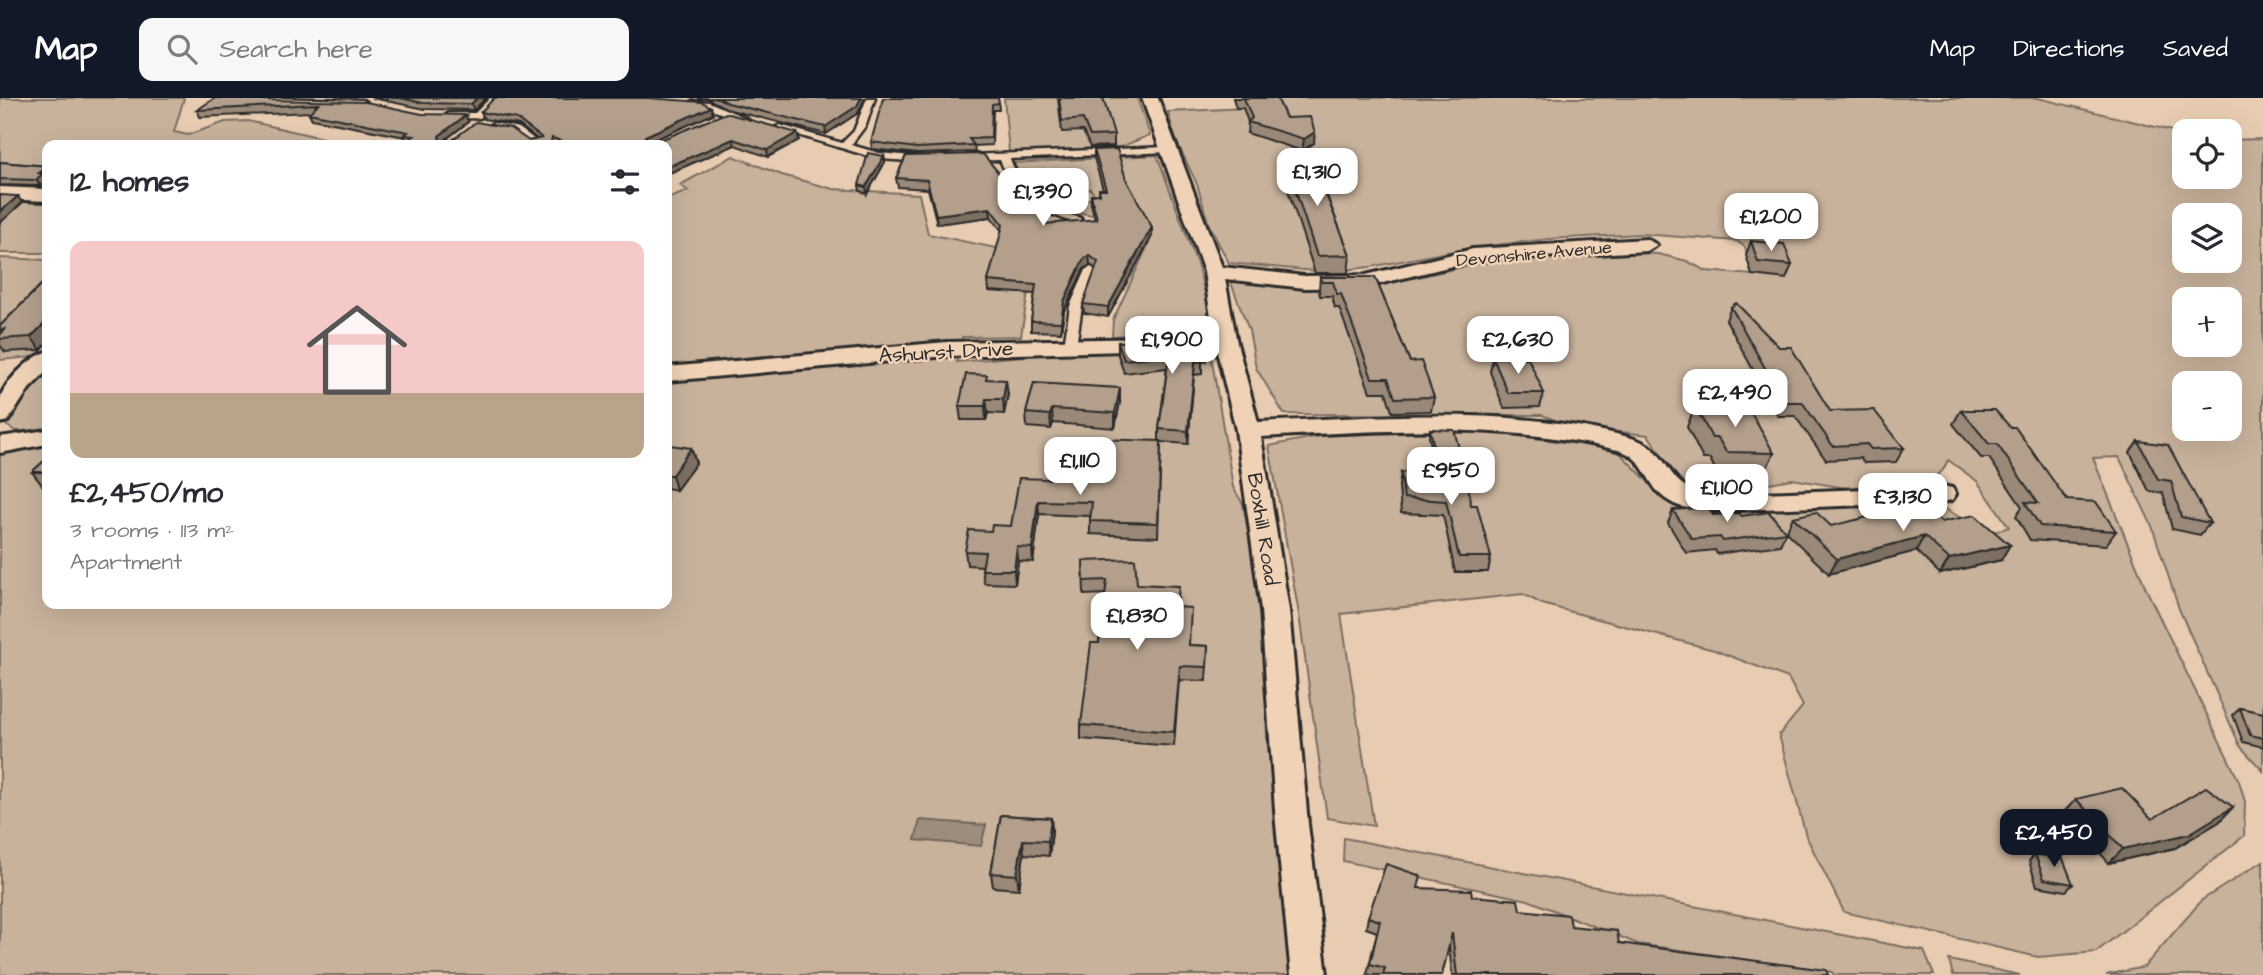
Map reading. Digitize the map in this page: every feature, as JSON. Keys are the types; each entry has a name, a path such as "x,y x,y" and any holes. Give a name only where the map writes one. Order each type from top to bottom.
{"street":[{"name":"Boxhill Road","path":"1150,98 1166,150 1214,272 1226,343 1248,430 1275,610 1292,824 1309,975"},
{"path":"0,194 42,195"},
{"name":"Devonshire Avenue","path":"1214,272 1305,282 1366,281 1473,255 1647,244"},
{"path":"1199,344 1226,343"},
{"name":"Ashurst Drive","path":"672,374 947,349 1172,344"},
{"path":"0,416 20,386 42,364"},
{"path":"1248,430 1451,422 1537,426 1627,443 1648,454 1674,492 1689,500 1710,503 1943,494"},
{"path":"0,445 42,438"}],"lane":[{"path":"269,98 266,101 327,100 369,103"},
{"path":"465,131 495,98"},
{"path":"844,146 852,142 859,130 871,98"},
{"path":"679,103 706,104 726,114 752,121"},
{"path":"714,119 726,114"},
{"path":"438,115 476,120 516,130 530,140"},
{"path":"766,125 878,156 930,160"},
{"path":"955,159 1166,150"},
{"path":"1004,158 1016,183 1055,215 1077,220"},
{"path":"1070,346 1076,306 1091,270"}],"shaded area":[{"path":"0,98 184,98 174,132 188,135 225,122 248,121 331,140 42,140 42,190 0,189"},
{"path":"1004,98 1137,98 1150,135 1121,147 1009,152"},
{"path":"1261,98 2038,98 2172,131 2172,189 2242,189 2242,140 2263,139 2263,771 2240,746 2179,609 2152,526 2119,457 2093,458 2147,591 2239,781 2245,802 2244,836 2096,952 2038,957 1844,912 1806,836 1779,735 1803,706 1788,678 1714,650 1542,604 1523,594 1341,614 1374,826 1327,818 1299,614 1269,446 1329,434 1459,428 1616,449 1667,501 1710,511 1894,504 1942,507 1988,534 2009,527 1977,481 1948,460 1943,470 1926,484 1846,488 1792,479 1745,487 1684,487 1648,435 1573,427 1542,415 1284,414 1256,368 1249,330 1230,280 1377,286 1481,263 1616,252 1658,254 1687,261 1706,271 1752,275 1745,247 1737,241 1640,234 1549,239 1469,248 1370,267 1325,272 1229,263 1209,225 1197,184 1175,138 1168,112 1264,107"},
{"path":"1157,155 1197,264 1212,319 1203,332 1112,336 1113,320 1149,243 1107,234 1104,217 1048,207 1037,198 1091,199 1095,195 1090,189 1019,181 1014,163"},
{"path":"733,156 782,175 833,189 919,194 928,234 1034,256 1021,336 962,337 957,362 1068,352 1210,349 1233,487 1243,504 1263,615 1267,739 1293,975 0,975 0,450 42,443 42,609 672,609 672,380 689,379 695,365 672,368 672,197 688,191 680,185"},
{"path":"0,201 42,202 42,253 0,253"},
{"path":"0,258 42,260 42,356 0,360"},
{"path":"42,374 42,430 15,431 6,425 17,405"},
{"path":"920,820 986,825 981,846 915,840"},
{"path":"1344,838 1924,951 1934,975 1834,975 1832,972 1638,944 1528,900 1343,861"},
{"path":"2263,861 2263,975 2106,975 2144,967 2202,900"},
{"path":"1949,960 2020,975 1953,975"}],"building":[{"path":"215,98 260,98 366,102 422,114 466,115 439,136 440,140 407,140 414,136 404,135 408,132 309,113 318,104 197,110"},
{"path":"400,98 477,98 471,104 423,103"},
{"path":"494,98 648,98 702,102 711,107 645,136 646,140 533,140 542,138 517,119 481,112"},
{"path":"718,98 861,98 857,106 825,127 728,103"},
{"path":"883,98 998,98 999,103 992,104 991,138 969,139 974,145 917,148 871,142"},
{"path":"1059,98 1103,98 1114,135 1090,136 1083,119 1062,121"},
{"path":"1244,98 1277,98 1286,118 1310,117 1315,132 1304,139 1248,122 1252,118"},
{"path":"726,113 797,133 767,150 733,139 672,165 672,140 660,140"},
{"path":"476,122 510,128 528,140 452,140"},
{"path":"1117,149 1126,179 1152,227 1108,307 1083,304 1098,262 1089,255 1083,260 1064,301 1061,322 1031,321 1036,285 988,281 1003,225 990,208 936,215 927,180 896,178 906,156 983,154 1023,202 1027,201 1046,224 1097,219 1091,195 1100,194 1099,189 1106,189 1094,150"},
{"path":"868,153 884,156 866,187 859,185"},
{"path":"1319,160 1328,181 1321,182 1350,255 1317,256 1286,162"},
{"path":"0,162 42,166 39,173 42,174 36,180 0,179"},
{"path":"0,195 18,196 0,212"},
{"path":"1751,241 1784,244 1792,265 1758,262"},
{"path":"1320,277 1375,277 1410,362 1421,361 1434,397 1395,398 1388,378 1372,378 1341,294 1337,294 1333,282 1322,282"},
{"path":"42,284 42,326 31,337 0,339 5,329 0,330 0,326"},
{"path":"1736,303 1779,347 1791,347 1830,411 1874,410 1904,448 1871,449 1867,444 1833,446 1802,402 1784,402 1731,307"},
{"path":"1204,340 1207,348 1199,350 1202,361 1195,362 1188,431 1159,429 1169,355 1124,360 1118,342"},
{"path":"1493,358 1528,358 1544,393 1508,393"},
{"path":"966,374 987,375 986,379 1006,380 1003,399 986,399 985,406 959,406"},
{"path":"1034,383 1120,388 1115,413 1052,409 1050,415 1026,413"},
{"path":"1695,406 1747,406 1774,453 1726,452 1718,438 1712,438"},
{"path":"1961,410 1995,410 2010,427 2015,427 2067,500 2096,502 2116,531 2040,526 2025,502 2038,503 1997,444 1989,444"},
{"path":"1430,429 1454,430 1460,452 1435,452"},
{"path":"1097,439 1161,441 1158,523 1090,521 1092,502 1038,501 1032,548 1017,547 1014,570 982,570 985,552 965,551 969,530 991,531 992,525 1011,526 1019,478 1049,479 1053,461 1095,463"},
{"path":"2138,441 2168,445 2210,523 2181,517 2171,481 2158,479"},
{"path":"672,445 691,448 672,475"},
{"path":"42,463 42,472 32,472"},
{"path":"1427,464 1448,465 1451,484 1468,485 1471,505 1477,505 1491,557 1459,557 1446,501 1404,498 1401,472 1428,473"},
{"path":"1921,504 1941,522 1975,515 2010,545 1949,559 1924,536 1837,559 1793,517 1816,512 1831,526"},
{"path":"1708,507 1713,515 1738,513 1741,516 1769,512 1786,532 1723,541 1720,537 1692,539 1673,510"},
{"path":"1135,559 1137,584 1179,586 1177,607 1191,608 1189,645 1208,646 1207,667 1180,666 1174,732 1081,725 1091,643 1099,643 1107,580 1084,581 1083,561"},
{"path":"2240,708 2263,713 2263,738 2250,735"},
{"path":"2206,787 2233,807 2189,834 2123,849 2076,799 2122,788 2152,819"},
{"path":"1001,815 1051,818 1048,841 1023,840 1017,875 991,873"},
{"path":"2035,854 2063,859 2073,884 2044,879"},
{"path":"1386,864 1421,876 1418,888 1471,890 1472,896 1518,900 1520,910 1569,915 1571,926 1617,931 1619,943 1826,970 1828,975 1457,975 1452,933 1442,975 1383,975 1385,968 1370,964 1380,921 1368,917"}]}
